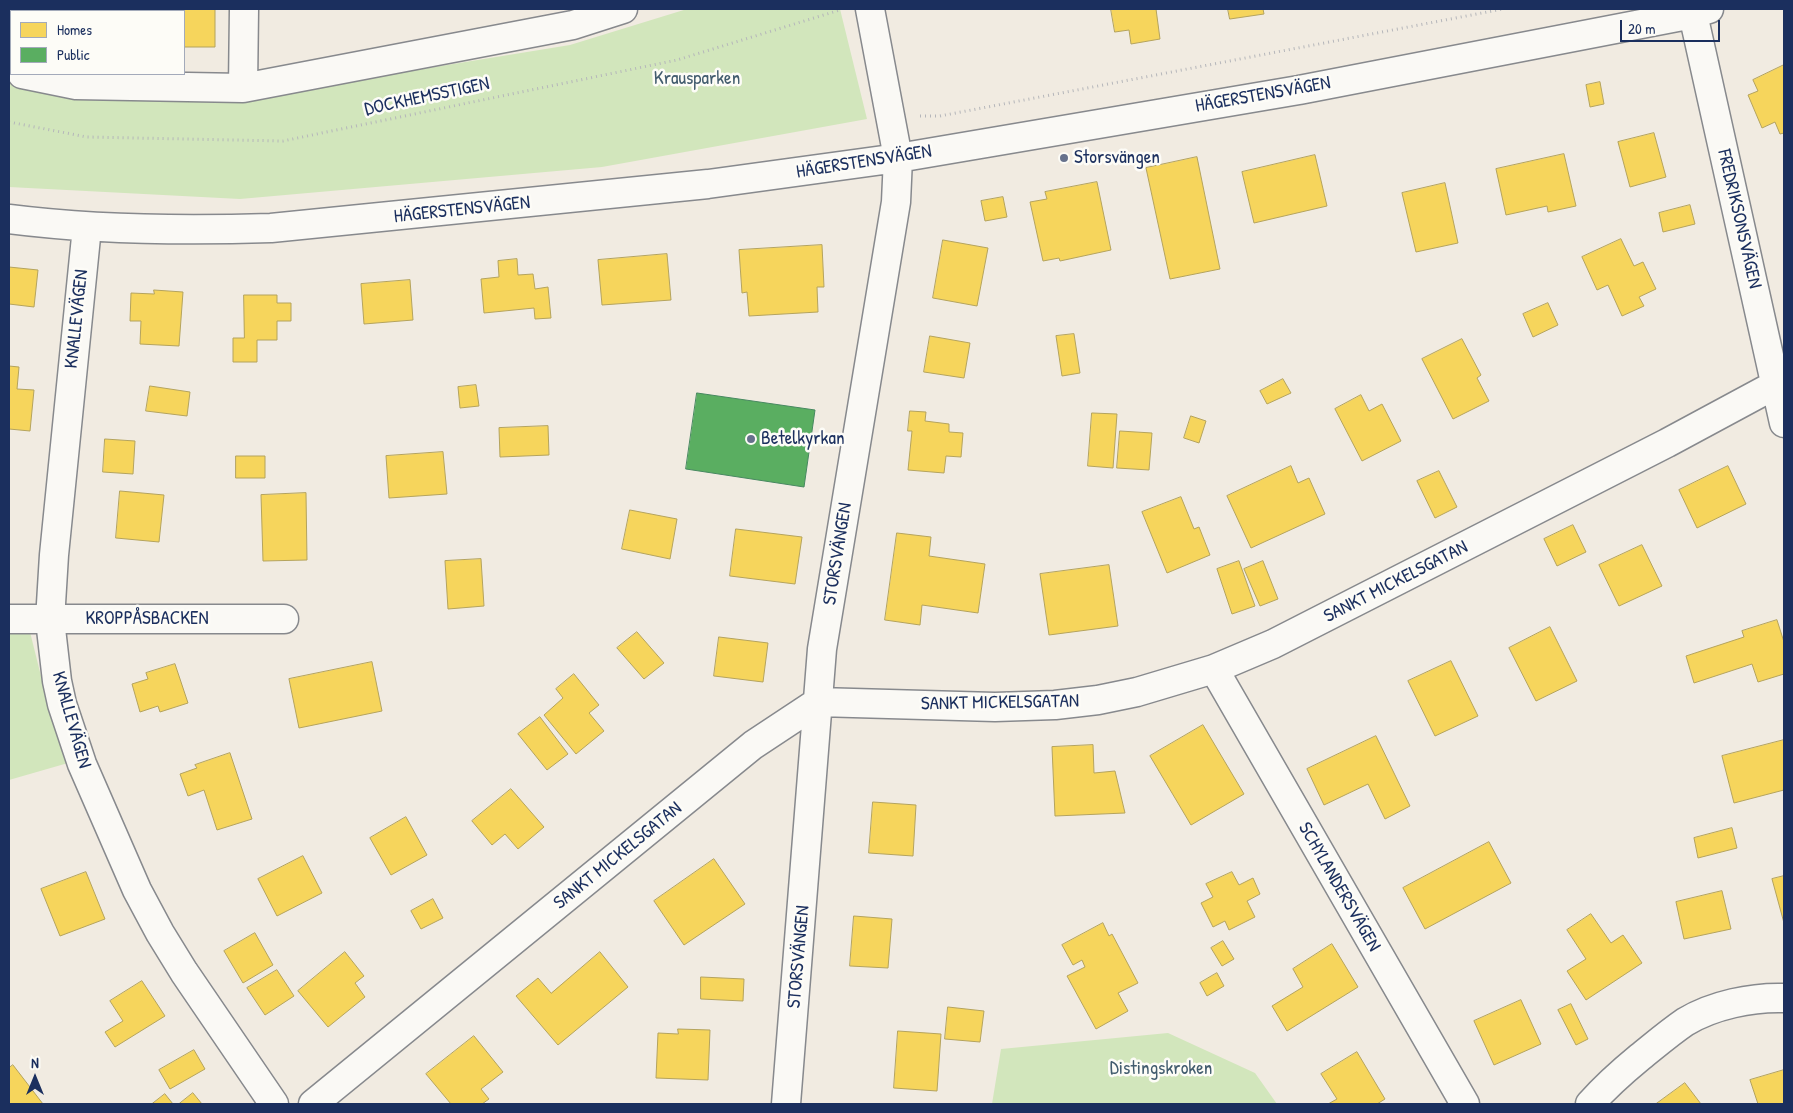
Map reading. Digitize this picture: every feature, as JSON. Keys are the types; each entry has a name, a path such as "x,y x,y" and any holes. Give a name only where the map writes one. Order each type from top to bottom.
{"street":[{"path":"243,88 244,9"},
{"path":"27,75 76,85 243,88 573,25 623,9"},
{"name":"STORSVÄNGEN","path":"786,1104 822,649 896,202 898,158 870,9"},
{"name":"HÄGERSTENSVÄGEN","path":"9,219 87,227 204,230 271,228 708,184 898,158 1298,90 1701,11"},
{"name":"FREDRIKSONSVÄGEN","path":"1701,11 1780,382 1784,424"},
{"name":"KNALLEVÄGEN","path":"87,227 60,489 50,620 57,681 82,764 133,882 160,933 184,972 274,1104"},
{"name":"SANKT MICKELSGATAN","path":"313,1104 753,745 818,702 995,707 1054,705 1098,700 1137,692 1214,669 1273,644 1667,443 1780,382"},
{"name":"KROPPÅSBACKEN","path":"9,619 284,619"},
{"name":"SCHYLANDERSVÄGEN","path":"1214,669 1464,1104"},
{"path":"1590,1104 1628,1067 1664,1037 1687,1021 1712,1010 1740,1002 1784,998"}],"path":[{"name":"DOCKHEMSSTIGEN","path":"9,122 87,137 283,141 677,60 843,9"},
{"path":"890,116 940,116 1503,9"}],"green space":[{"name":"Krausparken","path":"687,9 840,9 867,119 602,167 240,199 9,187 9,81 70,94 244,98 570,45"},
{"path":"30,632 47,700 68,763 9,780 9,633"},
{"name":"Distingskroken","path":"1168,1033 1255,1073 1277,1104 992,1104 1001,1049"}],"building: Homes":[{"path":"25,9 84,9 84,10"},
{"path":"215,9 215,47 185,47 185,10 170,10"},
{"path":"1111,9 1156,9 1160,39 1131,44 1129,30 1115,32"},
{"path":"1228,9 1263,9 1264,14 1230,19"},
{"path":"1784,65 1784,133 1780,134 1775,122 1762,128 1748,95 1758,91 1753,80"},
{"path":"1600,82 1604,104 1590,107 1586,85"},
{"path":"1654,133 1666,177 1630,187 1618,142"},
{"path":"1564,154 1576,206 1548,212 1547,206 1506,215 1496,169"},
{"path":"1315,155 1327,206 1254,223 1242,172"},
{"path":"1197,157 1220,269 1170,279 1146,168"},
{"path":"1097,182 1111,250 1060,261 1059,258 1043,261 1030,202 1047,199 1045,192"},
{"path":"1445,183 1458,243 1416,252 1402,193"},
{"path":"1003,197 1007,217 985,221 981,201"},
{"path":"1690,205 1695,224 1663,232 1659,213"},
{"path":"1621,239 1634,266 1643,262 1656,289 1639,297 1644,306 1622,316 1608,285 1597,290 1582,257"},
{"path":"943,240 988,248 977,306 933,298"},
{"path":"822,245 824,287 817,287 818,312 749,316 747,292 742,293 739,250"},
{"path":"667,254 671,300 602,305 598,260"},
{"path":"517,259 518,275 533,274 535,289 548,287 551,318 535,319 534,308 484,313 481,279 499,277 498,261"},
{"path":"9,267 38,270 34,307 9,304"},
{"path":"410,280 413,320 364,324 361,284"},
{"path":"154,290 183,292 179,346 140,344 141,321 130,321 131,293 154,294"},
{"path":"244,295 277,295 277,303 291,303 291,321 277,321 277,340 257,340 257,362 233,362 233,338 244,338"},
{"path":"1548,303 1558,325 1533,337 1523,314"},
{"path":"1074,334 1080,373 1062,376 1056,336"},
{"path":"930,336 970,343 964,378 924,372"},
{"path":"1462,339 1481,375 1477,378 1489,401 1453,419 1422,359"},
{"path":"9,366 19,367 17,389 34,390 30,431 9,429"},
{"path":"1283,379 1291,393 1267,404 1260,391"},
{"path":"476,385 479,406 460,408 458,387"},
{"path":"150,386 190,392 187,416 146,411"},
{"path":"1361,395 1369,411 1382,404 1401,441 1362,461 1335,409"},
{"path":"910,411 926,412 925,421 949,424 949,432 963,433 961,457 946,456 944,473 908,470 912,431 908,431"},
{"path":"1092,413 1117,414 1113,468 1088,466"},
{"path":"1191,416 1206,421 1199,443 1184,438"},
{"path":"548,426 549,455 500,457 499,428"},
{"path":"1120,431 1152,433 1149,470 1117,468"},
{"path":"105,439 135,441 133,474 103,472"},
{"path":"443,452 447,494 389,498 386,456"},
{"path":"236,456 265,456 265,478 236,478"},
{"path":"1291,466 1298,483 1309,478 1325,514 1251,548 1227,496"},
{"path":"1728,466 1746,504 1697,528 1679,490"},
{"path":"1439,471 1457,507 1435,518 1417,481"},
{"path":"120,491 164,495 159,542 116,538"},
{"path":"306,493 307,560 263,561 261,495"},
{"path":"1181,497 1194,529 1199,527 1210,555 1167,573 1142,512"},
{"path":"630,510 677,519 670,559 622,549"},
{"path":"1573,525 1586,552 1557,566 1544,539"},
{"path":"736,529 802,537 795,584 730,576"},
{"path":"897,533 931,537 929,556 985,564 978,613 922,605 920,625 885,620"},
{"path":"1642,545 1662,586 1619,606 1599,565"},
{"path":"481,559 484,606 448,609 445,561"},
{"path":"1239,561 1255,606 1232,614 1217,569"},
{"path":"1263,561 1278,599 1260,606 1244,569"},
{"path":"1109,565 1118,626 1049,635 1040,574"},
{"path":"1777,620 1784,642 1784,674 1758,682 1752,664 1694,683 1686,656 1744,637 1742,631"},
{"path":"1550,627 1577,681 1536,701 1509,648"},
{"path":"637,632 664,663 644,679 617,648"},
{"path":"719,637 768,643 763,682 714,676"},
{"path":"1451,661 1478,716 1435,736 1408,681"},
{"path":"372,662 382,711 299,728 289,679"},
{"path":"175,664 188,703 160,712 158,706 140,712 132,684 148,679 146,673"},
{"path":"574,674 599,705 589,713 604,731 576,754 544,715 563,698 556,689"},
{"path":"540,717 568,754 547,770 518,734"},
{"path":"1203,725 1244,794 1191,825 1150,756"},
{"path":"1376,736 1410,806 1385,819 1368,784 1324,805 1307,769"},
{"path":"1784,740 1784,790 1734,803 1722,756"},
{"path":"1093,745 1094,773 1115,771 1125,813 1055,816 1052,747"},
{"path":"230,753 252,819 217,830 204,790 188,796 180,774 197,768 195,765"},
{"path":"511,789 544,827 518,849 505,834 492,845 472,821"},
{"path":"873,802 916,805 913,856 869,853"},
{"path":"406,817 427,855 391,875 370,838"},
{"path":"1732,828 1737,848 1698,858 1694,838"},
{"path":"1489,842 1511,883 1425,929 1403,888"},
{"path":"303,856 322,893 277,916 258,879"},
{"path":"714,859 745,904 684,945 654,901"},
{"path":"86,872 105,919 60,936 41,889"},
{"path":"1232,872 1239,885 1253,878 1260,894 1247,901 1255,917 1229,930 1225,921 1213,927 1201,903 1213,897 1206,884"},
{"path":"1784,876 1784,923 1772,879"},
{"path":"1722,891 1731,929 1684,939 1676,902"},
{"path":"433,899 443,918 421,929 411,911"},
{"path":"1591,914 1611,943 1623,935 1642,963 1586,1000 1567,971 1586,959 1567,930"},
{"path":"854,916 892,919 888,968 850,966"},
{"path":"1103,923 1109,936 1112,934 1138,983 1118,993 1128,1011 1096,1029 1067,976 1085,967 1082,960 1073,965 1062,945"},
{"path":"255,933 273,965 243,983 224,951"},
{"path":"1223,941 1234,959 1222,966 1211,948"},
{"path":"1332,944 1358,987 1287,1031 1272,1006 1303,987 1293,969"},
{"path":"345,952 364,976 355,983 365,997 328,1027 298,991"},
{"path":"600,952 628,987 558,1045 516,996 538,978 551,993"},
{"path":"277,970 294,996 265,1015 247,988"},
{"path":"1217,973 1224,986 1207,996 1200,983"},
{"path":"701,977 744,979 743,1001 701,999"},
{"path":"142,981 165,1016 115,1047 105,1032 123,1021 110,1001"},
{"path":"1521,1000 1541,1044 1494,1065 1474,1021"},
{"path":"1571,1004 1588,1039 1576,1045 1558,1010"},
{"path":"948,1007 984,1011 980,1042 945,1039"},
{"path":"678,1029 710,1030 708,1080 656,1078 658,1033 678,1034"},
{"path":"898,1031 941,1034 937,1091 894,1088"},
{"path":"474,1036 503,1072 481,1089 489,1099 482,1104 451,1104 426,1074"},
{"path":"194,1050 205,1069 170,1089 159,1070"},
{"path":"1357,1052 1385,1099 1377,1104 1328,1104 1337,1099 1321,1074"},
{"path":"13,1065 43,1104 9,1104 9,1068"},
{"path":"1784,1070 1784,1104 1758,1104 1750,1080"},
{"path":"1685,1083 1701,1104 1656,1104"},
{"path":"193,1093 202,1104 179,1104"},
{"path":"165,1094 173,1104 152,1104"}],"building: Public":[{"name":"Betelkyrkan","path":"697,393 815,410 804,487 686,469"}],"place":[{"name":"Storsvängen","path":"1064,158"},
{"name":"Betelkyrkan","path":"751,439"}]}
